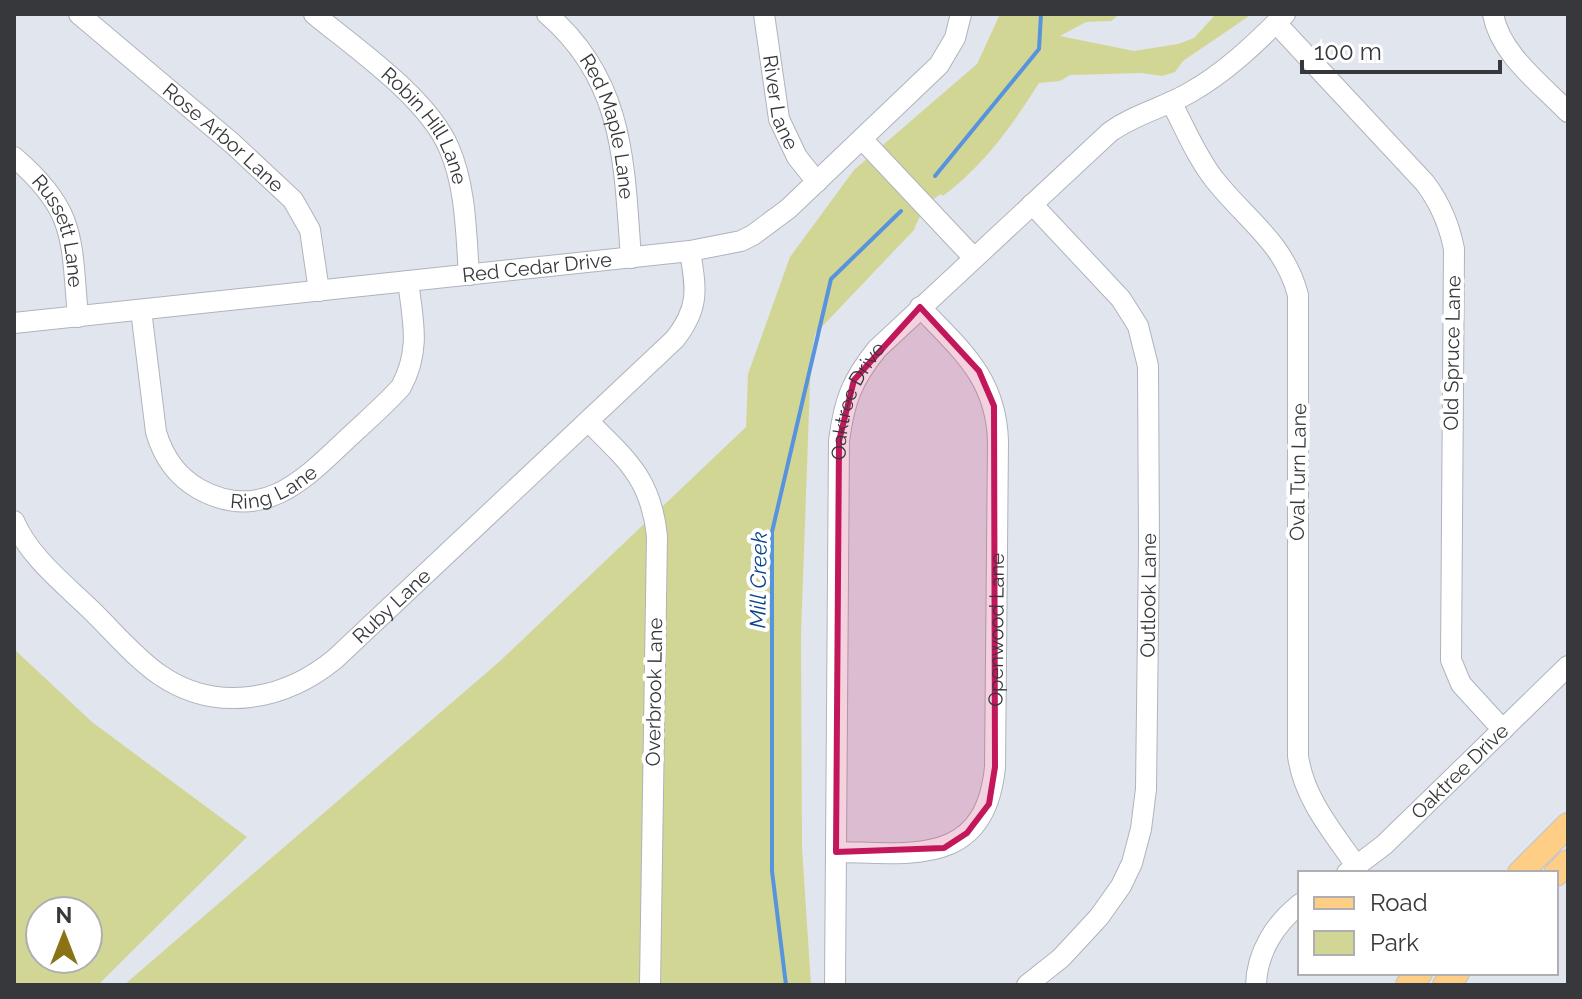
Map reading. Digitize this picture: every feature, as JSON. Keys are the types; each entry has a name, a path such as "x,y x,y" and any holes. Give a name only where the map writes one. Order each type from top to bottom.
{"main road":[{"path":"1522,871 1568,825"}],"street":[{"name":"Rose Arbor Lane","path":"79,14 233,144 293,200 310,230 319,291"},
{"name":"Robin Hill Lane","path":"314,14 417,102 440,130 457,171 469,275"},
{"name":"Red Maple Lane","path":"547,14 573,39 589,61 611,102 622,162 631,258"},
{"name":"River Lane","path":"764,14 779,119 797,157 817,182"},
{"name":"Red Cedar Drive","path":"14,323 720,247 753,235 788,209 939,65 955,38 961,14"},
{"path":"1493,14 1497,32 1505,46 1568,112"},
{"name":"Oaktree Drive","path":"835,985 839,441 850,389 877,349 1110,132 1138,114 1171,102 1209,82 1281,18"},
{"name":"Old Spruce Lane","path":"1281,18 1425,183 1436,197 1450,231 1454,249 1451,660 1461,684 1503,730"},
{"name":"Oval Turn Lane","path":"1171,102 1214,179 1277,247 1294,278 1298,295 1298,756 1305,786 1352,870"},
{"path":"862,139 974,258"},
{"name":"Russett Lane","path":"14,157 52,194 67,222 78,317"},
{"name":"Outlook Lane","path":"1027,985 1061,958 1099,917 1121,886 1132,863 1141,829 1146,789 1149,546 1148,366 1138,326 1121,299 1032,204"},
{"name":"Ruby Lane","path":"14,521 28,547 45,566 159,675 180,687 209,696 234,699 256,697 298,685 316,675 675,339 686,325 696,298 690,251"},
{"name":"Ring Lane","path":"141,310 156,432 161,449 184,479 209,494 240,502 262,500 300,482 401,387 414,354 408,281"},
{"name":"Openwood Lane","path":"836,852 904,853 944,848 978,823 992,792 996,736 998,441 994,406 979,371 920,307"},
{"name":"Overbrook Lane","path":"589,422 641,479 652,503 656,526 650,985"},
{"name":"Oaktree Drive","path":"1352,870 1384,845 1568,666"},
{"path":"1256,985 1261,957 1270,937 1280,922 1298,906"}],"highlighted area":[{"path":"920,307 979,371 994,406 995,767 989,804 967,833 944,848 836,852 839,441 854,380"}],"green space":[{"path":"1000,14 1120,14 1111,21 1086,22 1060,36 1134,51 1178,44 1194,38 1216,14 1252,14 1183,61 1175,72 1162,76 1142,73 1070,75 1060,81 1039,83 984,158 958,184 927,205 914,230 815,334 811,356 801,634 802,848 811,985 124,985 499,662 746,427 748,374 790,257 854,170 977,64"},
{"path":"14,649 92,722 247,837 98,985 14,985"}],"waterway":[{"name":"Mill Creek","path":"935,176 1039,49 1041,14"},
{"name":"Mill Creek","path":"786,985 772,871 772,532 831,279 901,211"}]}
